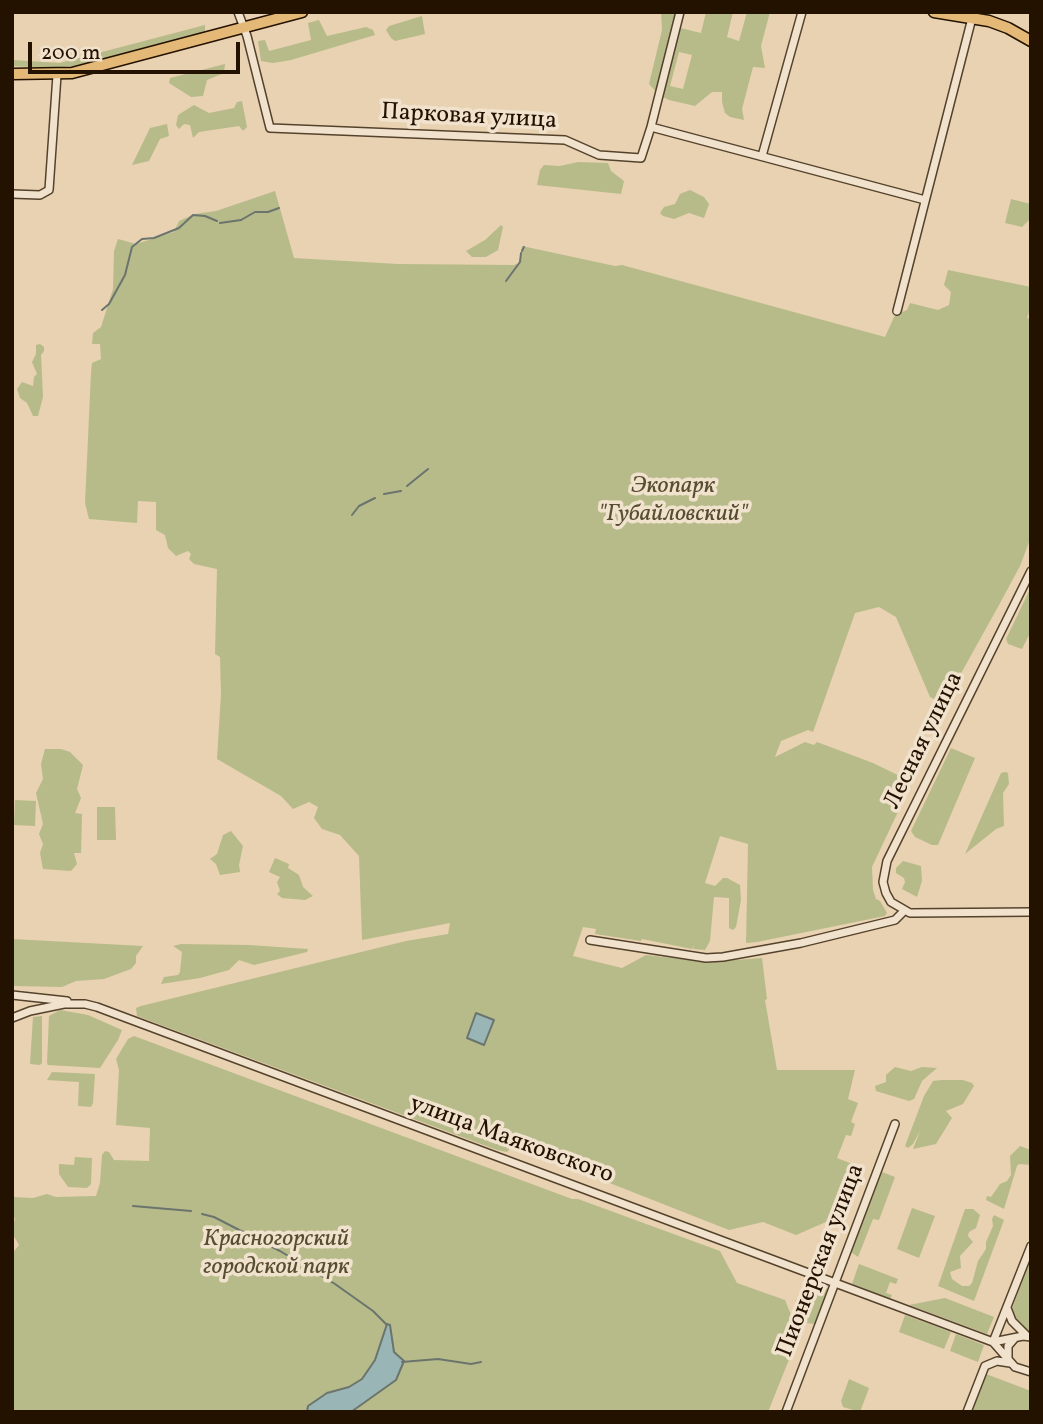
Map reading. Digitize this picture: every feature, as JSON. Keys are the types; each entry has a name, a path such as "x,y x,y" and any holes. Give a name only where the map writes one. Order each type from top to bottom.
{"main road":[{"path":"12,74 72,73 302,12"},
{"path":"934,12 998,24 1031,41"}],"street":[{"path":"238,12 244,28"},
{"path":"680,12 651,127 925,200"},
{"path":"762,156 802,12"},
{"path":"897,311 972,18"},
{"name":"Парковая улица","path":"244,28 270,128 565,140 599,155 641,159 651,127"},
{"path":"12,194 40,195 49,190 57,75"},
{"name":"Лесная улица","path":"904,911 891,902 886,893 883,876 887,861 1031,571"},
{"path":"590,940 706,958 723,957 788,946 895,920 904,911 918,914 1031,912"},
{"path":"17,995 85,1004"},
{"path":"17,995 26,1002 22,1013"},
{"name":"улица Маяковского","path":"12,1018 22,1013 55,1006 85,1004 993,1342 1015,1367 1029,1370"},
{"name":"Пионерская улица","path":"786,1412 895,1124"},
{"path":"993,1342 1031,1246"},
{"path":"1007,1307 1012,1321 1029,1337"},
{"path":"993,1342 1029,1337"},
{"path":"967,1412 985,1366 1009,1360 1008,1346 1015,1338"}],"green space":[{"path":"661,12 676,12 672,26 701,33 706,12 733,12 727,37 739,41 747,12 770,12 761,46 765,68 753,67 742,109 744,120 725,113 722,92 712,92 695,106 659,95 649,84 662,30","holes":["679,52 692,55 683,89 670,86"]},
{"path":"422,16 425,34 395,41 386,30 389,26"},
{"path":"319,20 327,36 366,27 373,30 375,35 291,60 273,63 261,61 258,41 265,40 269,51 311,40 308,23"},
{"path":"205,25 205,32 75,66 12,66 12,60 60,63"},
{"path":"225,64 224,73 207,80 203,96 191,97 169,83 170,78"},
{"path":"242,101 247,127 243,131 239,126 199,132 193,138 190,125 184,124 179,129 176,125 178,115 194,105 209,113 234,108 237,102"},
{"path":"167,124 169,136 160,139 149,161 132,165 150,128"},
{"path":"578,162 608,163 611,171 624,181 621,194 537,185 540,170 544,165 560,166"},
{"path":"690,190 704,197 709,204 704,218 689,213 674,219 660,213 664,207 675,204 680,194"},
{"name":"Экопарк \"Губайловский\"","path":"275,191 294,258 398,264 514,265 519,263 522,246 615,266 622,265 885,337 895,315 907,310 910,303 938,310 949,305 951,292 944,285 948,270 1031,287 1031,306 1027,318 1031,319 1031,537 1020,566 999,605 944,704 930,697 896,617 879,607 855,613 813,732 808,730 781,741 775,757 805,742 814,745 817,742 873,763 912,782 872,867 873,890 876,899 887,913 885,916 746,943 748,844 720,836 705,883 715,886 723,878 727,878 740,885 741,900 736,927 733,930 729,928 729,898 714,897 710,941 705,950 693,949 694,945 692,949 642,939 595,934 596,929 583,927 573,956 622,968 646,955 708,962 762,958 765,1000 777,1070 855,1070 848,1099 858,1103 851,1122 855,1124 851,1136 846,1135 837,1158 860,1167 842,1215 796,1235 763,1222 729,1230 513,1145 507,1152 497,1150 137,1016 136,1008 141,1006 406,941 448,934 450,923 362,940 359,856 340,835 322,829 314,818 318,807 309,802 293,809 281,796 217,759 221,694 220,657 215,654 217,569 194,564 189,559 191,554 188,551 176,556 168,548 165,535 156,530 156,502 138,501 137,523 89,519 85,503 92,363 101,359 100,344 92,344 93,333 101,327 113,289 114,251 118,239 136,244 174,232 179,221 195,214 216,211"},
{"path":"1011,199 1031,204 1031,218 1022,227 1005,223"},
{"path":"501,225 503,227 498,250 486,257 472,257 466,251 485,240"},
{"path":"36,345 44,347 41,355 43,397 38,416 33,416 17,389 22,382 33,386 37,374 32,362"},
{"path":"1031,587 1031,631 1022,649 1008,644 1006,639"},
{"path":"951,748 975,758 938,845 932,845 915,837 911,831"},
{"path":"45,749 70,752 83,765 77,789 81,798 75,813 82,814 81,853 74,853 77,864 71,871 43,869 40,853 43,844 39,834 43,824 36,793 43,779 41,764"},
{"path":"1001,773 1008,773 1009,784 1003,793 1004,826 996,829 965,854"},
{"path":"15,800 36,801 35,826 14,825"},
{"path":"97,807 115,807 116,840 97,840"},
{"path":"231,831 243,846 240,872 220,875 216,864 210,859 217,854 223,835"},
{"path":"275,858 289,864 288,868 299,875 303,887 313,896 305,900 282,898 277,894 280,891 277,882 280,877 269,872"},
{"path":"903,861 921,866 922,881 917,897 902,889 904,878 896,873 896,868"},
{"path":"12,939 143,946 131,969 104,979 76,981 62,987 15,986 12,985"},
{"path":"181,944 308,949 307,952 254,965 239,960 229,970 161,984 164,977 178,975 180,972 182,952 173,946"},
{"path":"60,1010 88,1015 122,1030 100,1068 48,1065 49,1016"},
{"path":"42,1016 42,1063 30,1064 33,1017"},
{"name":"Красногорский городской парк","path":"134,1036 572,1199 720,1251 737,1283 785,1300 798,1332 768,1412 12,1412 12,1254 19,1245 12,1233 15,1218 12,1215 12,1197 33,1198 47,1194 56,1197 96,1196 102,1155 105,1151 109,1152 114,1160 149,1161 150,1128 116,1125 119,1070 116,1059 128,1039"},
{"path":"895,1067 911,1071 922,1067 937,1068 922,1081 914,1099 909,1101 876,1091 875,1086 886,1082 886,1075"},
{"path":"52,1072 95,1074 91,1107 78,1106 79,1082 47,1080"},
{"path":"963,1080 974,1086 963,1104 946,1111 952,1118 936,1144 913,1149 920,1131 908,1148 905,1146 924,1096 933,1081"},
{"path":"1020,1146 1031,1150 1031,1165 1017,1166 1004,1209 986,1200 987,1196 991,1197 1011,1175 1010,1156"},
{"path":"75,1157 92,1158 91,1184 87,1188 68,1187 59,1174 59,1164 74,1165"},
{"path":"882,1172 895,1177 879,1220 873,1219 858,1257 851,1252"},
{"path":"912,1208 935,1216 919,1258 897,1249"},
{"path":"965,1209 973,1209 980,1215 976,1228 969,1232 968,1236 973,1242 960,1256 961,1268 950,1272 952,1279 962,1286 972,1283 978,1261 986,1249 994,1215 1004,1220 974,1301 938,1286"},
{"path":"1031,1256 1031,1332 1019,1326 1011,1312"},
{"path":"859,1264 898,1279 896,1284 890,1282 886,1293 892,1295 890,1299 852,1284"},
{"path":"807,1283 829,1289 815,1324 801,1320 802,1306 795,1301"},
{"path":"945,1298 994,1317 987,1334 909,1305"},
{"path":"905,1315 951,1332 944,1349 899,1332"},
{"path":"956,1334 984,1345 978,1362 950,1351"},
{"path":"986,1374 1031,1391 1030,1412 972,1412"},
{"path":"849,1379 869,1388 860,1412 843,1407 841,1401"}],"water":[{"path":"476,1013 494,1020 484,1045 467,1038"},
{"path":"387,1324 390,1325 394,1352 404,1361 396,1380 351,1412 307,1412 308,1406 327,1393 349,1387 362,1379 375,1360"}],"waterway":[{"path":"220,223 241,220 255,212 268,212 279,208"},
{"path":"102,310 109,304 125,275 132,247 142,239 154,238 179,228 193,215 217,221"},
{"path":"522,251 524,247"},
{"path":"506,281 520,262 521,253"},
{"path":"407,486 428,469"},
{"path":"384,494 401,491"},
{"path":"352,515 359,506 375,498"},
{"path":"133,1206 191,1211"},
{"path":"202,1214 214,1217 280,1251 335,1284 373,1311 386,1324"},
{"path":"402,1362 438,1359 471,1364 481,1362"}]}
